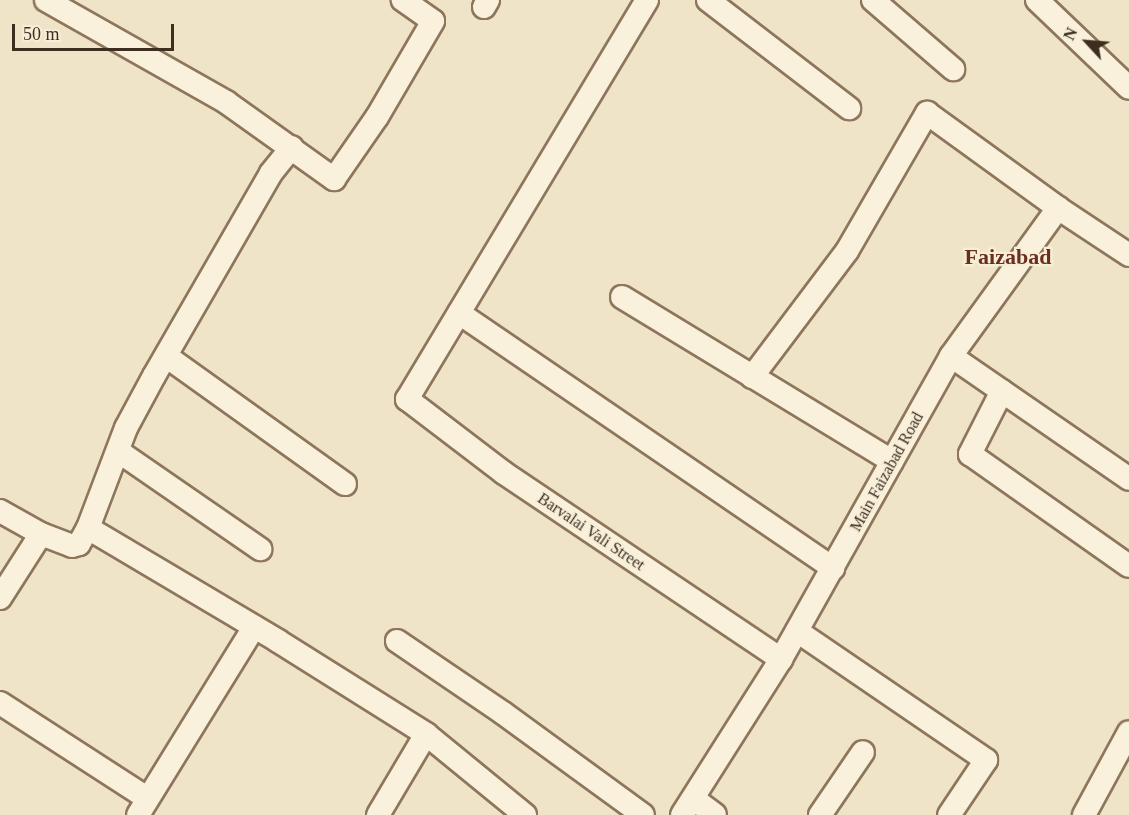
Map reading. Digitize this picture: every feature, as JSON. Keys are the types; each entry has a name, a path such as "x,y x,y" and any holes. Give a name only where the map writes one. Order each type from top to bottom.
{"street":[{"path":"46,0 225,102 334,179 377,117 433,21 404,0"},
{"path":"647,0 459,313 833,568"},
{"path":"708,0 849,108"},
{"path":"873,0 953,69"},
{"path":"1037,0 1129,88"},
{"path":"752,377 846,251 927,113 1058,208 1129,255"},
{"path":"0,511 41,534 72,546 79,544 88,528 126,428 271,173 291,147"},
{"name":"Main Faizabad Road","path":"688,807 781,659 951,356 1058,208"},
{"path":"622,297 892,461"},
{"name":"Barvalai Vali Street","path":"459,313 407,399 504,473 781,659"},
{"path":"166,356 345,484"},
{"path":"951,356 1129,479"},
{"path":"1002,391 969,454 1129,566"},
{"path":"117,452 260,549"},
{"path":"88,528 254,627 426,734 525,815"},
{"path":"0,598 41,534"},
{"path":"0,703 143,807 254,627"},
{"path":"797,631 986,760 949,815"},
{"path":"397,641 503,713 643,815"},
{"path":"1084,815 1129,732"},
{"path":"378,815 426,734"},
{"path":"820,815 863,752"},
{"path":"688,807 715,815"}],"district":[{"name":"Faizabad","path":"1008,257"}]}
